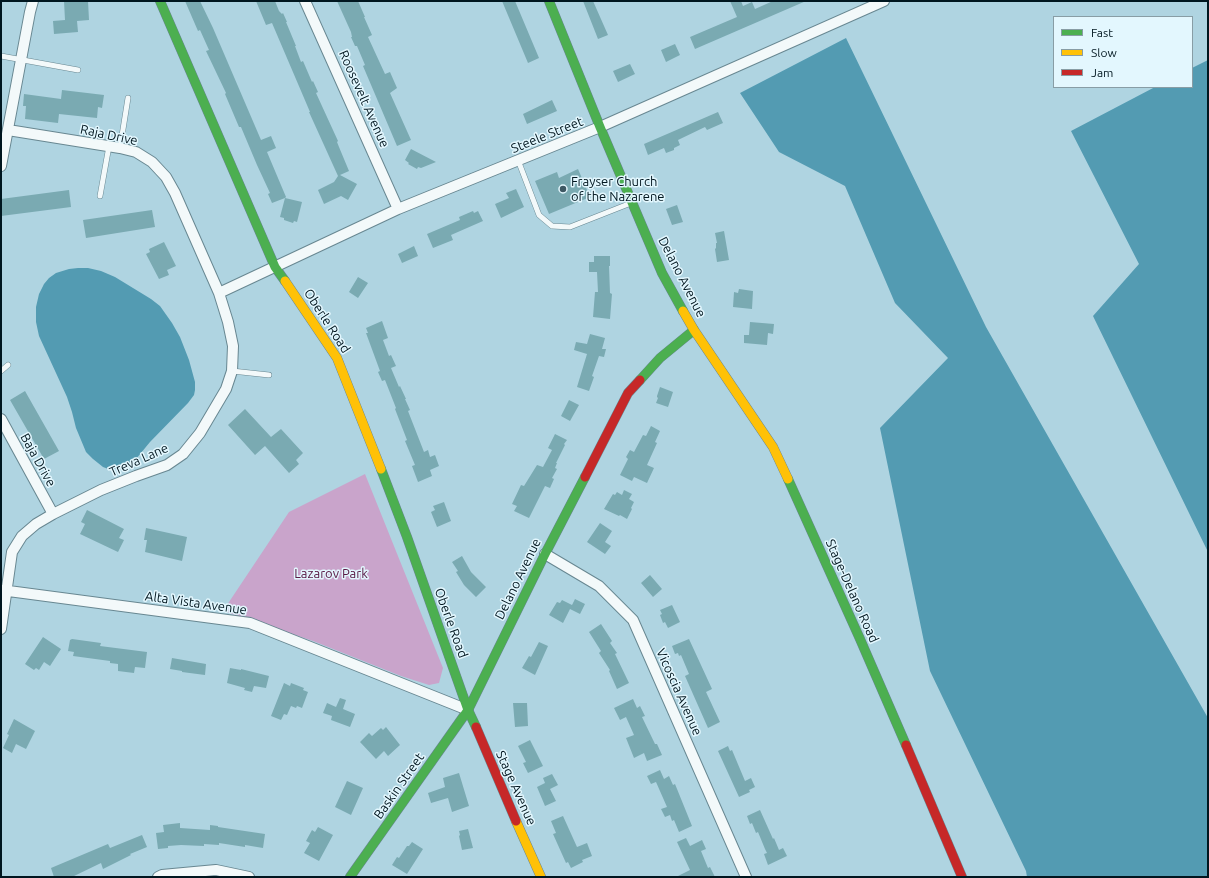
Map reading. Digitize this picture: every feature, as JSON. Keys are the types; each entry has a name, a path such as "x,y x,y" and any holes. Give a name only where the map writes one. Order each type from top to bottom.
{"street":[{"path":"1,166 33,1"},
{"name":"Oberle Road","path":"160,1 275,267 337,358 406,537 468,710"},
{"name":"Roosevelt Avenue","path":"305,1 398,209"},
{"name":"Delano Avenue","path":"468,710 545,554 628,393 660,358 694,330 662,273 600,127 549,1"},
{"name":"Steele Street","path":"219,293 398,209 600,127 884,1"},
{"name":"Raja Drive","path":"8,130 120,148 136,152 152,162 166,177 175,193 219,293"},
{"name":"Treva Lane","path":"1,629 4,590 12,552 22,536 36,524 53,514 101,490 166,464 183,454 200,433 226,389 232,371 233,346 228,322 219,293"},
{"name":"Stage-Delano Road","path":"694,330 773,447 860,639 962,877"},
{"name":"Baja Drive","path":"1,419 53,514"},
{"name":"Vicoscia Avenue","path":"545,554 599,586 633,620 746,877"},
{"name":"Alta Vista Avenue","path":"4,590 250,623 468,710"},
{"name":"Baskin Street","path":"350,877 468,710"},
{"name":"Stage Avenue","path":"468,710 541,877"},
{"path":"158,877 216,870 249,877"}],"lane":[{"path":"1,56 78,70"},
{"path":"120,148 128,98"},
{"path":"100,196 109,146"},
{"path":"518,160 539,215 552,226 570,227 632,203"},
{"path":"1,371 8,365"},
{"path":"232,371 269,375"}],"green space":[{"name":"Lazarov Park","path":"365,474 443,668 439,683 429,685 401,676 313,641 223,611 289,512"}],"water":[{"path":"846,38 986,327 1208,718 1208,877 1027,877 1026,871 930,671 880,428 948,358 895,303 845,186 779,152 740,93"},
{"path":"1208,60 1208,552 1093,316 1139,264 1071,131 1153,88 1193,88 1193,68"},
{"path":"78,268 88,268 101,271 115,277 160,306 180,337 189,360 195,382 194,395 188,403 150,442 136,459 120,468 111,470 103,467 86,452 76,428 67,397 39,336 36,322 36,307 39,294 44,284 56,273"}],"building":[{"path":"64,1 88,1 89,20 77,21 78,32 54,34 53,21 65,20"},
{"path":"185,1 200,1 261,140 271,136 276,148 267,152 286,197 285,198 272,203 268,194 270,193 206,51 209,50 200,30 198,31"},
{"path":"256,1 275,1 279,11 282,14 283,13 301,62 303,61 318,92 316,93 338,141 337,142 349,171 340,175 357,184 348,200 341,196 324,204 318,190 334,182 338,176 309,112 272,23 266,25"},
{"path":"337,1 358,1 372,35 368,37 385,74 390,72 397,88 390,93 411,140 397,146 363,66 365,65 357,46 355,46 351,37 351,32"},
{"path":"502,1 515,1 539,58 528,63"},
{"path":"583,1 593,1 608,35 598,39"},
{"path":"730,1 741,1 743,6 752,2 755,9 773,1 806,1 695,49 690,37 737,17"},
{"path":"675,44 680,55 666,62 661,50"},
{"path":"630,64 635,74 618,82 613,71"},
{"path":"62,90 104,95 102,108 98,107 97,118 59,114 58,123 25,119 26,106 23,106 24,94 61,99"},
{"path":"552,100 557,111 527,124 523,114"},
{"path":"718,112 723,123 707,130 705,127 678,140 680,145 674,148 674,150 666,153 664,148 648,155 644,144"},
{"path":"411,149 436,162 421,168 418,167 417,169 408,164 409,163 405,160"},
{"name":"Frayser Church of the Nazarene","path":"578,169 590,197 549,214 535,181 557,172 559,178"},
{"path":"516,189 524,207 501,218 495,204 509,198 506,193"},
{"path":"69,190 71,207 1,216 1,199"},
{"path":"285,198 302,202 297,222 294,221 293,223 280,217"},
{"path":"677,205 683,222 672,225 666,209"},
{"path":"152,210 155,227 86,238 83,220"},
{"path":"473,211 474,213 478,211 483,221 451,235 453,240 433,248 427,234 460,220 459,217"},
{"path":"724,231 729,260 717,262 715,249 717,243 715,233"},
{"path":"164,242 176,266 167,270 169,275 159,279 146,254 150,252 149,249"},
{"path":"414,246 418,256 402,263 398,254"},
{"path":"594,256 610,256 610,293 612,294 610,319 593,317 595,292 598,292 597,272 589,272 589,262 594,262"},
{"path":"358,277 368,283 358,298 349,292"},
{"path":"739,289 753,291 752,309 733,307 734,292 738,293"},
{"path":"382,321 388,338 383,340 389,356 391,355 396,366 391,368 406,399 410,410 408,411 424,452 428,450 430,457 435,455 439,466 430,470 432,476 418,482 412,466 415,465 405,441 407,440 395,409 396,408 385,380 382,381 378,372 380,371 366,333 368,333 366,328"},
{"path":"750,322 774,324 773,334 768,333 767,345 744,343 744,335 749,335"},
{"path":"590,334 605,338 602,349 606,349 604,357 599,356 592,376 594,377 589,391 577,387 587,354 574,350 576,342 587,344"},
{"path":"660,387 673,392 668,407 656,403"},
{"path":"25,391 59,451 44,459 10,400"},
{"path":"569,400 579,405 570,421 561,416"},
{"path":"245,409 271,437 281,429 303,453 296,460 299,464 289,473 265,446 255,455 228,425"},
{"path":"651,426 660,431 655,442 657,443 647,465 654,468 647,483 634,477 632,481 620,475 628,459 626,457 630,450 634,452 643,435 646,436"},
{"path":"555,434 567,440 556,463 555,468 557,469 552,478 554,479 550,488 545,486 529,518 514,511 517,506 512,504 521,485 524,486 537,465 543,467 552,450 548,448"},
{"path":"624,490 632,494 629,499 634,502 627,519 604,509 613,494 615,495 617,492 622,495"},
{"path":"444,502 451,521 437,527 431,512 435,510 433,506"},
{"path":"87,510 124,529 119,538 124,540 118,552 80,534 85,524 81,522"},
{"path":"600,523 612,531 605,542 611,546 605,554 587,542"},
{"path":"146,528 187,537 182,561 145,552 147,540 144,540"},
{"path":"462,556 471,572 486,587 476,597 464,585 452,562"},
{"path":"650,575 662,589 653,597 641,583"},
{"path":"575,599 585,604 580,614 570,609 563,623 549,615 557,602 560,603 562,600 572,605"},
{"path":"672,605 680,622 668,628 665,622 663,623 660,610"},
{"path":"601,624 612,641 610,643 617,653 615,654 629,683 617,689 609,671 610,670 599,653 601,651 589,632"},
{"path":"43,637 61,649 50,666 44,662 39,670 36,668 34,670 25,664"},
{"path":"689,639 712,689 706,692 720,722 708,728 685,676 689,674 681,655 679,656 678,653 675,654 672,646"},
{"path":"70,640 101,643 100,646 147,652 145,668 135,667 134,673 118,671 118,664 110,663 110,661 73,656 74,652 68,651"},
{"path":"539,642 548,646 535,675 522,668 529,656 531,657"},
{"path":"172,658 206,664 205,675 170,669"},
{"path":"230,668 241,669 269,676 266,688 254,686 252,692 244,690 245,688 227,683"},
{"path":"284,683 290,686 291,683 304,688 303,690 308,692 302,708 291,706 287,715 284,714 281,720 271,716"},
{"path":"340,698 346,700 343,709 355,714 350,727 331,720 332,716 323,713 327,703 336,707"},
{"path":"633,699 637,708 640,706 645,716 642,717 662,755 647,761 644,753 634,758 626,738 634,735 626,717 620,720 614,708"},
{"path":"513,703 527,703 528,726 515,727"},
{"path":"14,719 35,731 26,749 16,744 12,753 3,748 9,735 7,734"},
{"path":"386,727 400,745 388,756 384,751 376,759 360,742 369,733 372,736 381,728 383,730"},
{"path":"530,740 543,766 528,773 523,763 526,762 518,746"},
{"path":"728,746 730,751 732,750 745,781 751,778 755,787 749,790 750,792 739,797 718,751"},
{"path":"660,770 664,779 669,776 673,785 675,784 692,826 679,832 674,820 672,821 670,815 665,817 661,809 667,807 656,782 651,784 647,776"},
{"path":"459,773 469,806 452,812 448,798 431,803 428,793 445,787 443,778"},
{"path":"552,774 558,785 550,789 556,801 545,806 537,787 545,783 543,778"},
{"path":"347,781 363,788 351,815 335,807"},
{"path":"760,810 779,850 783,848 787,856 768,865 764,854 767,853 758,832 756,833 747,816"},
{"path":"563,816 577,847 587,843 592,856 582,860 583,862 571,868 568,862 566,863 553,834 556,833 551,821"},
{"path":"180,823 180,828 210,830 210,825 265,834 263,848 219,843 219,845 204,844 204,846 168,846 168,848 158,849 156,833 164,832 163,825"},
{"path":"318,827 333,835 319,861 304,853 310,843 306,841 312,830 315,832"},
{"path":"468,829 473,848 462,850 459,831"},
{"path":"142,835 147,847 130,854 131,855 103,869 101,863 72,877 54,877 51,868 108,844 110,848"},
{"path":"686,838 690,846 702,840 706,849 701,851 708,868 710,867 715,877 676,877 690,870 677,842"},
{"path":"412,842 423,849 407,874 392,865 397,857 399,858 407,846 409,846"}],"traffic: fast":[{"path":"160,1 275,267 285,281"},
{"path":"549,1 600,127 662,273 683,311"},
{"path":"640,380 660,358 694,330"},
{"path":"381,469 407,537 468,710 476,727"},
{"path":"350,877 468,710 585,477"},
{"path":"788,479 906,745"}],"traffic: slow":[{"path":"285,281 337,358 381,469"},
{"path":"683,311 694,330 773,447 788,479"},
{"path":"516,821 541,877"}],"traffic: jam":[{"path":"585,477 628,393 640,380"},
{"path":"476,727 516,821"},
{"path":"906,745 962,877"}],"place":[{"name":"Frayser Church of the Nazarene","path":"563,189"}]}
